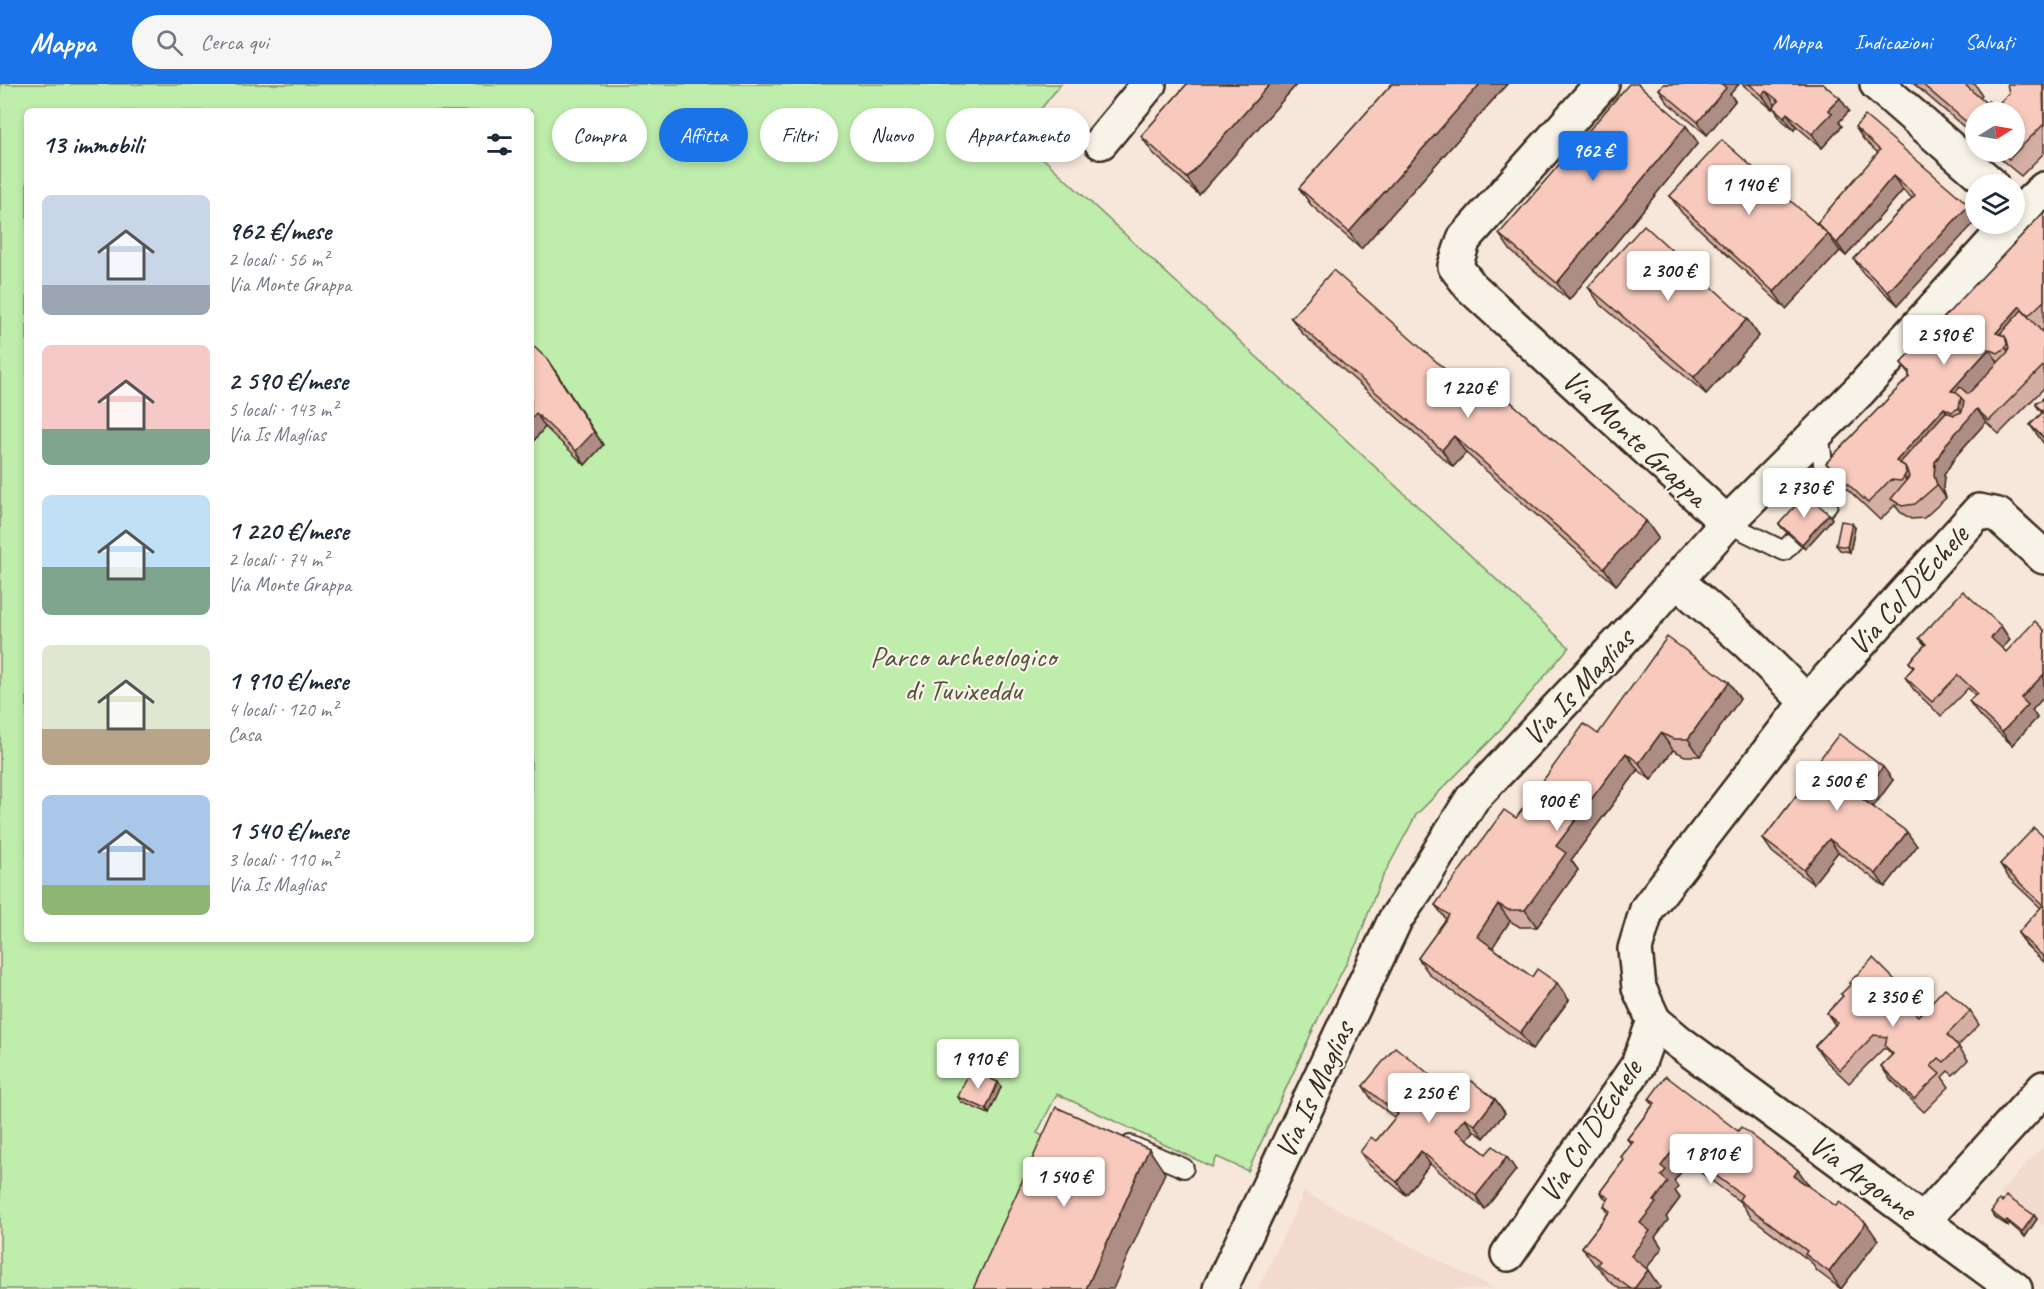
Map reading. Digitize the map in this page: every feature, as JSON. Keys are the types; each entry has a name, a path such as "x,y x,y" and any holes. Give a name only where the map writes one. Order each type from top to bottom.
{"street":[{"path":"1101,142 1149,84"},
{"name":"Via Monte Grappa","path":"1602,84 1464,239 1455,266 1471,287 1727,523"},
{"path":"1876,84 1980,174"},
{"name":"Via Is Maglias","path":"1220,1289 1395,920 1472,800 1677,580 1727,523 1860,390 1999,234"},
{"name":"Via Col D'Echele","path":"1508,1254 1638,1065 1654,1021 1639,988 1635,950 1647,909 1807,702 1978,511 1998,515 2044,557"},
{"path":"1677,580 1749,644 1807,702"},
{"name":"Via Argonne","path":"1654,1021 1679,1042 2015,1289"},
{"path":"1923,1221 2044,1088"}],"lane":[{"path":"1727,523 1784,551 1828,504 1819,431"},
{"path":"1110,1136 1184,1168"}],"shaded area":[{"path":"2044,1145 2044,1226 1999,1194"},
{"path":"1304,1192 1496,1289 1258,1289"}],"green space":[{"name":"Parco archeologico di Tuvixeddu","path":"0,84 1061,84 1042,108 946,108 946,162 1047,162 1569,647 1494,737 1416,815 1379,884 1358,941 1323,1008 1248,1171 1217,1157 1212,1167 1057,1094 1037,1133 1047,1138 973,1289 0,1289"}],"building":[{"path":"1187,84 1270,84 1187,178 1141,136"},
{"path":"1392,84 1480,84 1349,232 1299,188"},
{"path":"1629,84 1638,84 1686,126 1557,283 1499,234"},
{"path":"1664,84 1722,84 1726,88 1698,122 1659,89"},
{"path":"1749,84 1823,84 1840,98 1828,110 1832,113 1812,134 1787,113 1784,117 1773,107 1779,101 1766,91 1762,95"},
{"path":"1922,84 1964,84 1985,102 1965,102 1965,121"},
{"path":"2007,84 2043,84 2044,124 2025,143 2025,102 2000,102 2009,93"},
{"path":"1865,116 1965,202 1965,209 1888,292 1854,259 1915,195 1893,176 1837,243 1817,223 1880,150 1855,127"},
{"path":"1722,140 1828,234 1774,292 1670,196"},
{"path":"2044,212 2044,301 2028,316 2020,306 1996,333 2005,336 2007,344 2005,348 1998,353 1989,349 1951,391 1957,392 1961,397 1959,408 1952,412 1944,408 1896,461 1905,466 1906,473 1901,481 1890,480 1868,503 1826,463 1909,377 1909,371 1901,363"},
{"path":"1644,225 1747,319 1694,377 1588,287"},
{"path":"1333,270 1483,403 1496,389 1646,521 1604,568 1454,436 1442,450 1291,318"},
{"path":"2022,310 2044,334 2044,365 1989,421 1977,409 1946,444 1935,462 1934,476 1937,485 1915,504 1902,506 1891,499 1909,477 1905,466 1900,463 1946,412 1954,415 1962,412 1964,401 1956,392 1960,387 1968,394 2008,352 2007,340 2000,334"},
{"path":"534,347 547,359 594,432 576,451 536,413 534,415"},
{"path":"2044,397 2044,438 2030,425 2043,412 2036,402"},
{"path":"1806,494 1829,514 1802,544 1779,524"},
{"path":"1841,521 1852,523 1847,547 1836,545"},
{"path":"1963,591 2001,626 1991,638 2006,652 2035,621 2044,630 2044,674 2021,698 2028,705 2002,732 1969,701 1977,693 1958,675 1932,702 1905,677 1914,667 1909,662 1926,644 1919,638"},
{"path":"1667,637 1729,682 1688,739 1673,739 1661,733 1639,763 1626,753 1556,846 1566,853 1525,910 1508,910 1498,904 1477,936 1532,977 1537,969 1557,983 1520,1033 1418,958 1449,915 1435,905 1504,810 1516,818 1584,724 1598,734"},
{"path":"1839,734 1883,767 1861,798 1907,832 1876,874 1829,839 1804,870 1763,839 1809,779 1806,777"},
{"path":"2034,828 2044,837 2044,957 2018,933 2043,905 2000,864"},
{"path":"1873,958 1907,992 1900,999 1918,1016 1945,988 1970,1011 1947,1035 1959,1047 1944,1062 1939,1058 1931,1066 1940,1074 1914,1099 1881,1066 1893,1054 1885,1046 1887,1037 1874,1035 1840,1070 1815,1046 1837,1023 1827,1013 1843,996 1841,994 1851,984 1849,983"},
{"path":"1395,1047 1457,1096 1470,1080 1495,1099 1475,1125 1465,1118 1455,1130 1486,1154 1493,1146 1507,1157 1476,1196 1421,1151 1397,1182 1360,1152 1371,1137 1376,1141 1398,1114 1363,1086"},
{"path":"970,1070 998,1082 986,1109 958,1097"},
{"path":"1666,1076 1738,1131 1741,1127 1798,1170 1794,1176 1836,1206 1839,1202 1866,1223 1829,1272 1805,1254 1807,1251 1739,1200 1742,1195 1676,1146 1661,1166 1666,1170 1661,1176 1668,1182 1654,1201 1656,1203 1640,1223 1650,1231 1631,1256 1648,1270 1634,1289 1597,1264 1600,1261 1582,1247 1610,1211 1604,1206 1609,1198 1600,1192 1624,1160 1621,1157 1633,1142 1627,1139 1655,1103 1649,1099"},
{"path":"1056,1107 1149,1149 1086,1289 973,1289"},
{"path":"2006,1196 2034,1215 2022,1232 2007,1220 2005,1222 1991,1212 1999,1200 2002,1202"}]}
